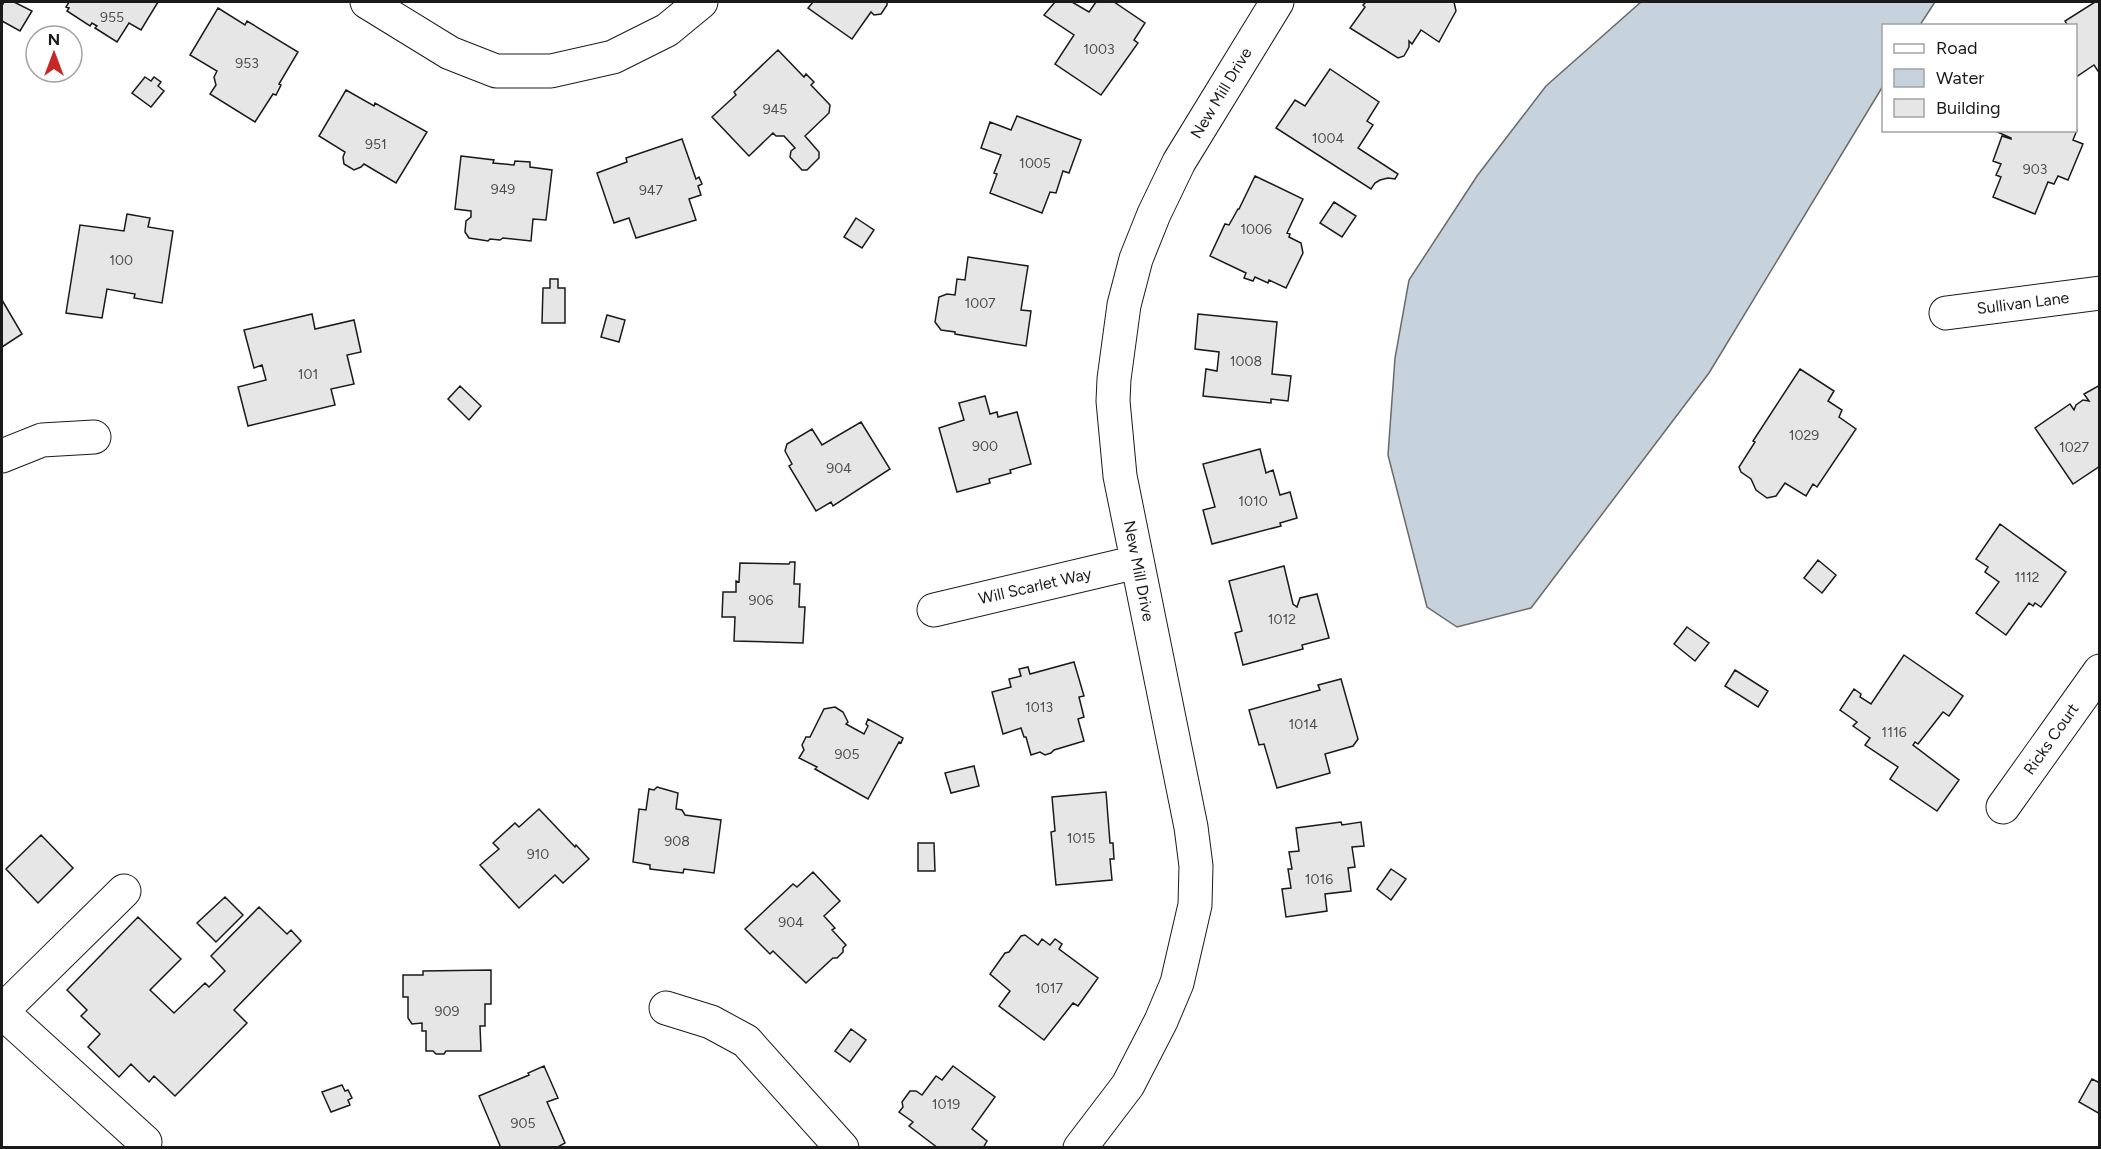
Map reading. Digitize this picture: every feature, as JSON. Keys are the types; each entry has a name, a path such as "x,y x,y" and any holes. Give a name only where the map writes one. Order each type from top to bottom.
{"street":[{"path":"367,2 450,53 496,71 551,71 613,57 667,30 701,2"},
{"name":"New Mill Drive","path":"1080,1148 1128,1085 1161,1021 1176,983 1195,905 1196,866 1191,827 1120,476 1113,401 1124,305 1136,259 1179,162 1277,2"},
{"name":"Sullivan Lane","path":"1946,313 2100,293"},
{"path":"2,456 42,440 94,437"},
{"name":"Will Scarlet Way","path":"933,610 1137,562"},
{"name":"Ricks Court","path":"2003,807 2100,671"},
{"path":"124,891 2,1011 145,1142"},
{"path":"666,1008 711,1022 746,1041 843,1148"}],"water":[{"path":"1641,2 1935,2 1921,24 1882,24 1882,88 1709,373 1531,608 1457,627 1427,607 1388,455 1395,358 1409,280 1477,176 1546,86"}],"building":[{"path":"4,2 14,2 32,11 20,31 2,21"},
{"path":"69,2 158,2 141,30 129,23 117,42 95,28 97,26 92,23 90,26 67,11 69,8 66,7"},
{"path":"813,2 887,2 887,5 881,14 874,15 871,12 852,39 808,8"},
{"path":"1055,2 1072,2 1089,12 1096,2 1114,2 1145,23 1134,40 1138,43 1101,95 1055,64 1074,35 1044,15"},
{"path":"1366,2 1454,2 1456,11 1439,42 1421,30 1412,44 1409,41 1409,47 1404,56 1398,58 1350,28"},
{"path":"2095,2 2100,2 2100,74 2094,65 2077,76 2077,24 2067,24 2065,21"},
{"path":"218,8 245,25 247,21 298,52 279,84 281,85 276,95 273,94 255,122 210,94 216,85 214,77 217,71 190,55"},
{"path":"778,50 804,77 806,74 814,82 811,85 830,105 829,113 805,136 819,152 819,158 807,170 802,170 790,157 791,151 795,148 784,136 776,136 773,133 749,156 712,117 736,95 734,92"},
{"path":"1330,69 1379,102 1367,121 1373,125 1358,148 1398,174 1395,179 1380,180 1371,189 1276,128 1295,100 1305,106"},
{"path":"145,77 151,81 154,77 161,82 158,86 164,91 151,107 132,93"},
{"path":"346,90 374,106 375,103 427,132 396,183 364,164 354,170 344,164 345,152 319,136"},
{"path":"1017,116 1081,140 1069,173 1063,171 1056,193 1050,192 1042,213 990,193 1001,155 981,148 990,122 1011,130"},
{"path":"1998,132 2076,132 2073,140 2083,144 2068,180 2058,176 2054,184 2048,182 2035,214 1993,197 2001,177 1996,175 2001,164 1993,161 2002,136 2011,138"},
{"path":"682,139 696,179 699,177 702,184 698,186 701,195 689,199 696,220 636,238 629,218 614,223 597,173 627,162 626,158"},
{"path":"461,156 514,165 515,161 530,162 530,167 552,170 546,220 533,219 531,241 503,238 488,241 469,238 465,232 466,221 471,217 471,211 455,209"},
{"path":"1255,176 1303,199 1287,233 1290,234 1289,237 1301,243 1303,253 1286,288 1269,280 1268,283 1255,277 1253,281 1244,278 1246,273 1210,256 1225,224 1229,225 1239,209"},
{"path":"1334,202 1356,216 1342,237 1320,223"},
{"path":"127,214 150,218 148,227 173,231 162,303 134,298 135,294 107,289 102,318 66,313 80,225 124,231"},
{"path":"856,218 874,230 862,248 844,237"},
{"path":"968,257 1028,266 1021,310 1031,311 1026,346 955,334 955,332 941,330 935,322 939,297 947,294 955,295 957,279 965,280"},
{"path":"550,279 558,279 558,288 565,288 565,323 542,323 543,288 550,288"},
{"path":"2,300 22,334 2,347"},
{"path":"312,314 315,329 354,320 361,352 347,355 354,384 331,389 335,405 248,426 238,387 266,380 262,365 254,368 244,330"},
{"path":"1198,314 1277,322 1272,374 1291,376 1288,401 1271,399 1271,403 1203,396 1206,369 1217,371 1219,352 1195,349"},
{"path":"607,315 625,320 619,342 601,337"},
{"path":"1800,369 1834,391 1828,401 1842,410 1839,417 1856,429 1817,487 1813,484 1806,496 1785,483 1776,496 1767,498 1756,490 1751,479 1741,472 1739,467 1755,442 1753,441"},
{"path":"2100,385 2100,466 2073,484 2035,428 2070,404 2074,410 2076,405 2083,400 2089,401 2084,394"},
{"path":"460,386 481,406 469,420 448,399"},
{"path":"985,396 990,414 997,412 998,417 1017,412 1031,464 989,479 990,483 957,492 939,428 964,420 959,403"},
{"path":"861,422 890,469 833,506 831,502 816,511 789,466 792,464 785,451 787,444 812,429 822,445"},
{"path":"1260,449 1266,473 1273,470 1280,495 1290,492 1297,518 1280,523 1281,526 1212,544 1203,510 1215,507 1203,464"},
{"path":"2000,524 2066,572 2041,607 2035,603 2033,606 2029,603 2006,635 1976,613 1999,582 1985,572 1988,567 1976,559"},
{"path":"1818,560 1836,575 1822,593 1804,578"},
{"path":"795,562 794,584 800,584 799,607 805,607 803,643 734,641 735,617 722,617 723,592 736,592 740,563 789,564"},
{"path":"1284,566 1293,604 1297,607 1300,598 1317,594 1329,638 1302,645 1303,649 1243,665 1235,633 1242,631 1229,581"},
{"path":"1687,627 1709,643 1695,661 1674,644"},
{"path":"1904,655 1963,696 1949,716 1943,712 1918,744 1915,742 1913,745 1959,780 1937,811 1890,779 1898,767 1865,745 1870,738 1853,726 1857,722 1840,710 1854,689 1861,694 1860,697 1871,704"},
{"path":"1074,662 1084,696 1079,697 1084,717 1078,719 1084,741 1045,755 1040,752 1031,755 1021,728 1003,734 992,692 1011,687 1009,679 1021,676 1019,669 1028,667 1030,674"},
{"path":"1735,670 1768,691 1758,707 1725,686"},
{"path":"1341,679 1358,739 1353,746 1325,754 1330,773 1277,788 1264,744 1259,745 1249,710 1320,690 1318,685"},
{"path":"835,707 843,712 848,722 846,724 864,734 868,726 866,724 868,719 903,738 868,799 799,758 804,750 802,745 806,737 810,737 824,709"},
{"path":"974,766 979,786 951,793 945,773"},
{"path":"657,787 678,793 676,809 682,810 685,815 721,820 714,873 684,869 683,873 650,869 650,865 633,862 639,809 646,810 649,789 654,790"},
{"path":"1106,792 1110,843 1113,843 1114,859 1110,859 1112,880 1056,885 1051,832 1055,831 1052,797"},
{"path":"539,809 589,859 563,883 555,875 519,908 480,865 499,849 493,843 515,823 519,827"},
{"path":"1341,822 1342,825 1361,822 1364,846 1352,847 1355,867 1348,868 1351,891 1325,894 1327,911 1286,917 1282,889 1291,888 1288,869 1292,869 1289,852 1299,851 1296,828"},
{"path":"41,835 73,868 38,903 6,869"},
{"path":"918,843 934,843 935,871 918,871"},
{"path":"1391,869 1406,879 1391,900 1377,889"},
{"path":"813,872 840,901 824,916 835,928 832,930 846,945 837,958 833,958 806,983 773,951 770,954 745,929 793,884 797,887"},
{"path":"225,897 243,915 216,942 197,923"},
{"path":"259,907 287,934 291,930 301,941 234,1010 247,1023 175,1096 154,1076 149,1082 131,1064 119,1077 88,1047 100,1034 81,1016 87,1010 67,990 138,917 181,959 150,990 174,1013 205,983 209,987 225,971 211,956"},
{"path":"1025,935 1038,945 1042,939 1050,945 1055,939 1062,944 1059,949 1098,978 1078,1006 1073,1003 1044,1040 999,1006 1010,991 990,974 1005,953 1009,952 1021,936"},
{"path":"491,970 491,1004 485,1004 485,1026 480,1026 481,1051 446,1051 444,1054 436,1054 433,1051 426,1051 426,1031 422,1031 422,1023 412,1024 408,1018 408,997 403,997 403,975 423,975 423,971"},
{"path":"851,1029 866,1040 850,1062 835,1051"},
{"path":"544,1066 558,1098 547,1102 565,1143 556,1148 501,1148 479,1096 529,1075 528,1073"},
{"path":"953,1066 995,1097 972,1129 987,1141 983,1148 938,1148 909,1126 913,1122 899,1112 903,1107 902,1102 910,1091 916,1091 922,1095 936,1076 942,1080"},
{"path":"2092,1079 2100,1083 2100,1114 2079,1102"},
{"path":"342,1085 352,1098 348,1100 350,1105 331,1112 322,1092"}]}
